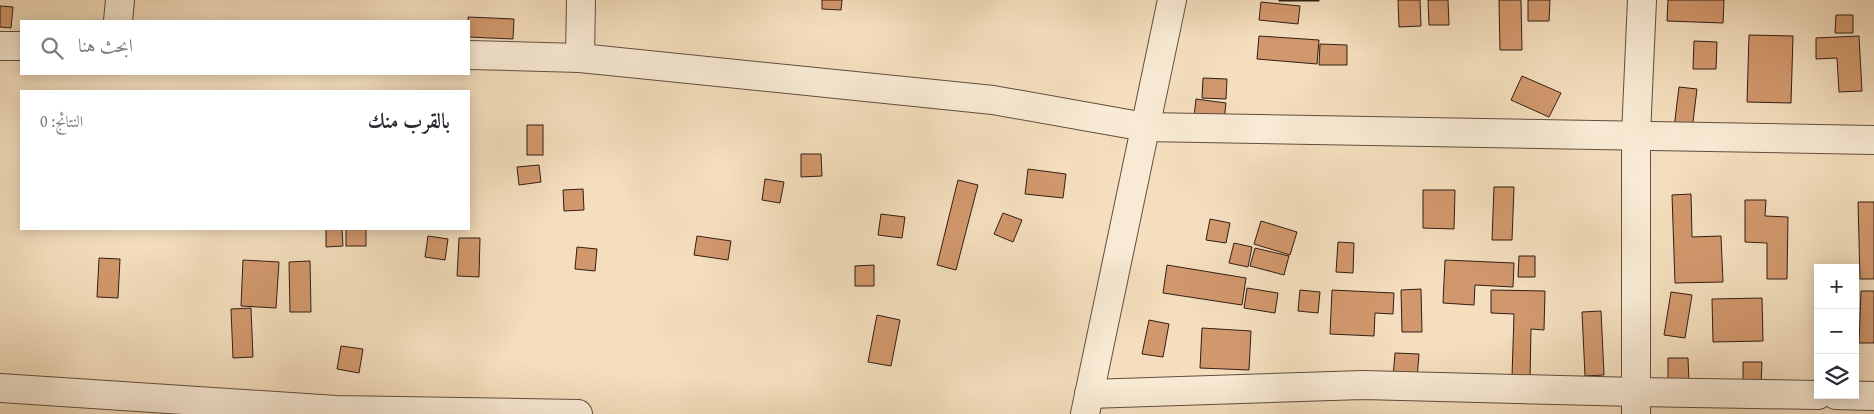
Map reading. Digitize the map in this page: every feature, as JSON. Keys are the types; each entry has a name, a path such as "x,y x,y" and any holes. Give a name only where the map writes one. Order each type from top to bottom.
{"street":[{"path":"118,20 120,0"},
{"path":"580,58 581,0"},
{"path":"1172,0 1087,404 1363,385 1636,403 1814,395"},
{"path":"1636,403 1636,135 1642,0"},
{"path":"0,46 20,46"},
{"path":"470,55 580,58 993,100 1146,126 1874,140"},
{"path":"0,388 336,410 577,414"},
{"path":"1859,396 1874,396"}],"building":[{"path":"822,0 842,0 841,10 822,9"},
{"path":"1319,0 1319,1 1279,1"},
{"path":"1398,0 1420,0 1421,26 1399,27"},
{"path":"1428,0 1448,0 1449,25 1429,25"},
{"path":"1499,0 1521,0 1522,50 1500,50"},
{"path":"1528,0 1550,0 1549,21 1528,21"},
{"path":"1668,0 1724,0 1723,23 1667,21"},
{"path":"1261,2 1300,6 1298,24 1259,20"},
{"path":"0,6 13,7 11,28 0,27"},
{"path":"1836,15 1853,15 1853,33 1835,33"},
{"path":"468,17 514,19 513,39 470,37 470,20 468,20"},
{"path":"1749,35 1793,36 1791,103 1747,102"},
{"path":"1259,36 1319,40 1317,64 1257,59"},
{"path":"1859,36 1862,91 1839,92 1837,58 1816,59 1816,38"},
{"path":"1694,41 1717,42 1716,69 1693,69"},
{"path":"1320,44 1347,45 1347,65 1319,65"},
{"path":"1522,76 1561,93 1549,117 1511,100"},
{"path":"1203,78 1227,79 1226,99 1202,98"},
{"path":"1679,87 1697,89 1692,130 1674,128"},
{"path":"1196,99 1226,103 1224,120 1194,117"},
{"path":"527,125 543,125 543,155 527,155"},
{"path":"801,154 821,154 822,176 801,177"},
{"path":"539,165 541,182 519,185 517,167"},
{"path":"1028,169 1066,174 1063,198 1025,194"},
{"path":"765,179 784,182 780,203 762,200"},
{"path":"958,180 978,185 956,270 937,265"},
{"path":"1494,187 1514,187 1512,240 1492,240"},
{"path":"583,189 584,210 564,211 563,190"},
{"path":"1423,190 1455,190 1454,229 1423,228"},
{"path":"1691,194 1692,237 1721,236 1723,282 1675,283 1672,195"},
{"path":"1745,200 1766,200 1765,216 1788,217 1787,279 1767,279 1767,243 1745,242"},
{"path":"1858,202 1874,202 1874,279 1860,279"},
{"path":"1003,213 1022,220 1013,242 994,234"},
{"path":"881,214 905,217 902,238 878,235"},
{"path":"1210,219 1230,223 1226,243 1206,240"},
{"path":"1261,221 1297,232 1290,255 1254,244"},
{"path":"326,230 342,230 343,246 326,247"},
{"path":"346,230 366,230 366,246 346,246"},
{"path":"428,236 448,239 445,260 425,257"},
{"path":"697,236 731,241 728,260 694,255"},
{"path":"459,238 480,238 479,277 457,276"},
{"path":"1338,242 1354,243 1353,273 1336,272"},
{"path":"1234,243 1252,247 1248,267 1229,263"},
{"path":"577,247 597,249 595,271 575,269"},
{"path":"1255,248 1289,256 1284,275 1250,266"},
{"path":"1519,256 1535,256 1535,277 1518,277"},
{"path":"99,258 120,259 118,298 97,297"},
{"path":"243,260 279,262 276,308 241,306"},
{"path":"1445,260 1514,263 1513,287 1475,285 1474,305 1443,303"},
{"path":"310,261 311,312 290,312 289,262"},
{"path":"874,265 874,286 855,286 855,266"},
{"path":"1167,265 1246,278 1242,305 1163,293"},
{"path":"1247,288 1278,293 1275,313 1244,308"},
{"path":"1421,289 1422,332 1402,332 1401,290"},
{"path":"1300,290 1320,292 1318,313 1298,311"},
{"path":"1332,290 1394,293 1393,314 1375,313 1374,336 1330,334"},
{"path":"1491,290 1545,291 1544,330 1531,329 1530,378 1512,377 1514,314 1491,313"},
{"path":"1861,291 1874,291 1874,343 1859,343"},
{"path":"1671,292 1692,295 1685,338 1664,335"},
{"path":"1762,298 1763,341 1713,342 1712,299"},
{"path":"251,308 253,357 233,358 231,309"},
{"path":"1601,311 1604,375 1585,376 1582,312"},
{"path":"877,315 900,320 891,366 868,362"},
{"path":"1149,320 1169,324 1163,357 1142,354"},
{"path":"1202,328 1251,331 1249,370 1200,368"},
{"path":"341,346 363,349 359,373 337,369"},
{"path":"1395,353 1419,354 1417,378 1393,377"},
{"path":"1668,358 1688,358 1689,382 1668,382"},
{"path":"1743,362 1762,362 1761,384 1743,383"}]}
